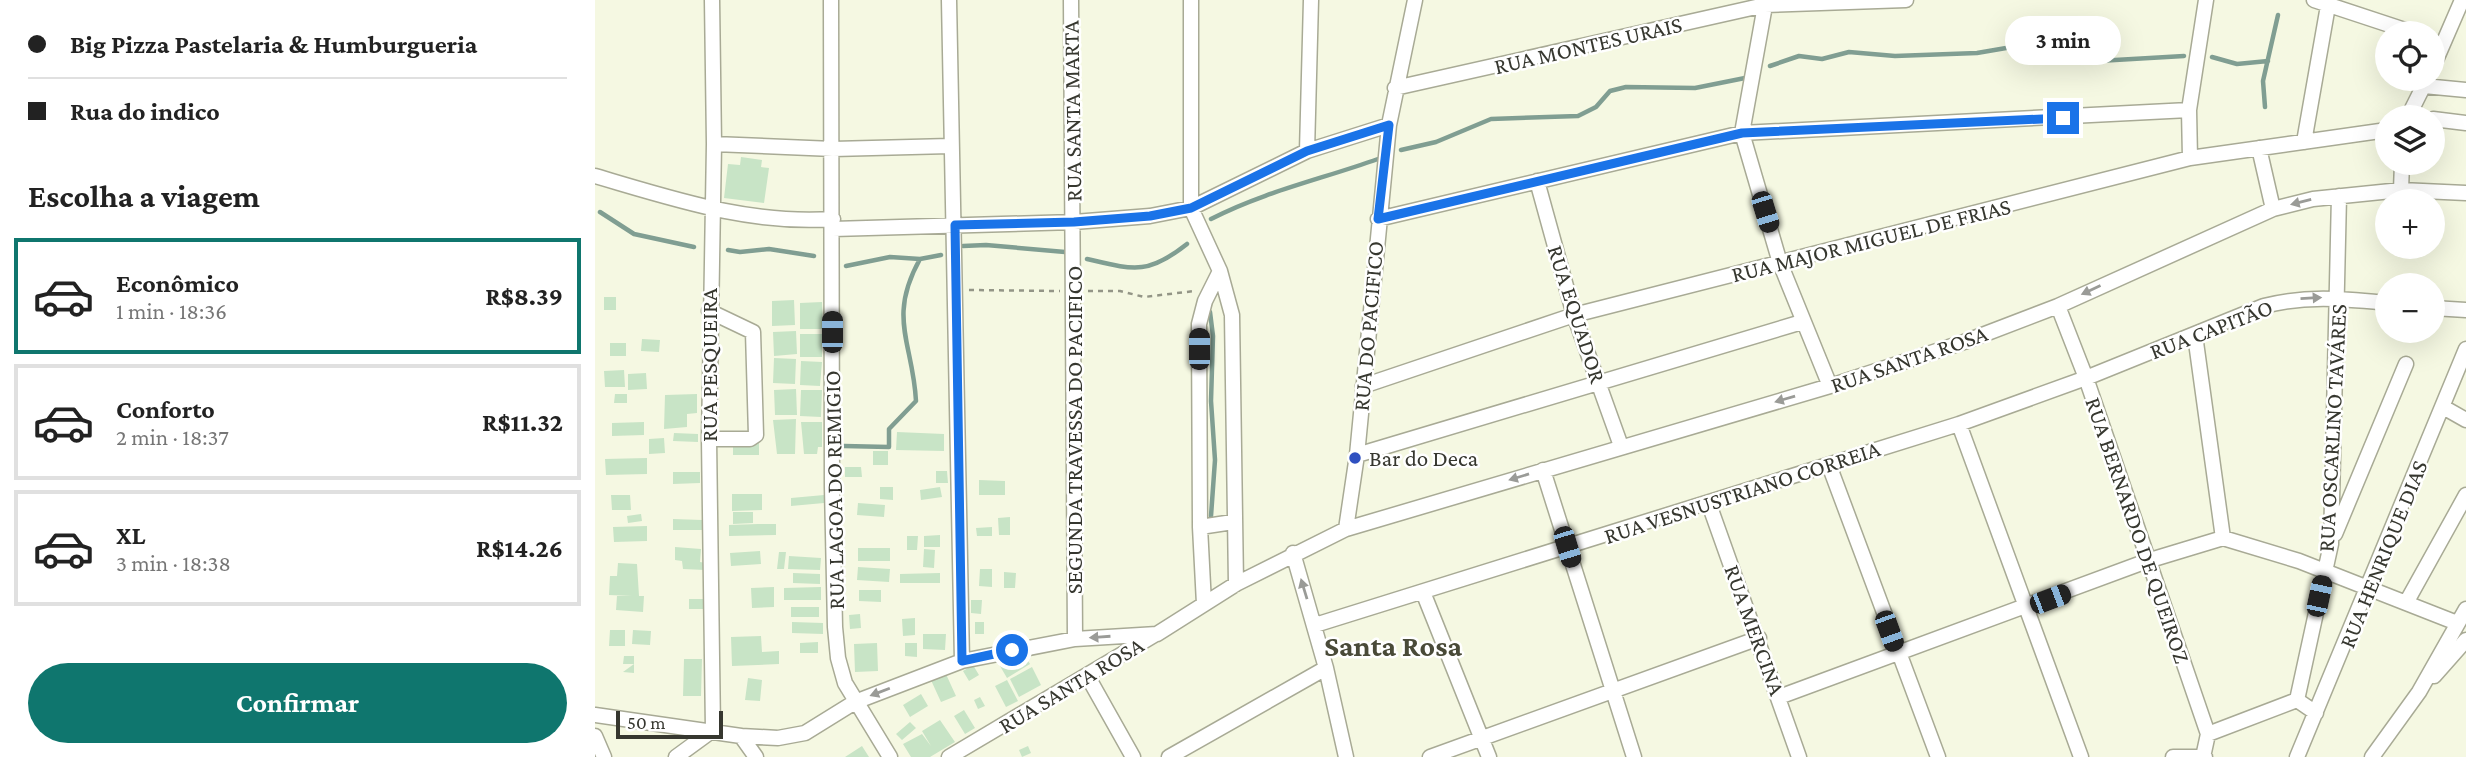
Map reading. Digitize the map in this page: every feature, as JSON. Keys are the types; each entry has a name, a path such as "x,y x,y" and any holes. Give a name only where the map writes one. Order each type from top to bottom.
{"street":[{"name":"RUA PESQUEIRA","path":"712,0 714,144 709,311 709,439 713,730"},
{"name":"RUA LAGOA DO REMIGIO","path":"831,0 832,487 835,628 838,658 855,702 890,757"},
{"path":"949,0 962,661"},
{"name":"RUA SANTA MARTA","path":"1071,0 1074,222"},
{"path":"1191,0 1191,208 1220,271 1232,315 1236,584"},
{"path":"1307,151 1311,0"},
{"name":"RUA DO PACIFICO","path":"1346,529 1357,454 1389,125 1415,0"},
{"name":"RUA MONTES URAIS","path":"1395,88 1766,2 1906,0"},
{"path":"2190,158 2189,110 2205,0"},
{"path":"2445,30 2462,0"},
{"path":"2304,142 2324,1 2380,21"},
{"path":"1766,2 1742,133 1780,263 1830,386"},
{"path":"2445,86 2466,90"},
{"path":"1378,219 1742,133 2189,110"},
{"path":"2445,120 2466,123"},
{"path":"595,176 711,208 775,221 955,225 1074,222 1150,216 1191,208 1307,151 1389,125"},
{"name":"RUA MAJOR MIGUEL DE FRIAS","path":"1363,386 1574,315 2190,158 2375,132"},
{"path":"714,144 833,149 950,146"},
{"path":"2259,148 2273,209"},
{"name":"RUA EQUADOR","path":"1537,181 1574,315 1621,446"},
{"name":"RUA SANTA ROSA","path":"2445,192 2466,193"},
{"name":"RUA SANTA ROSA","path":"949,757 1088,677 1236,584 1346,529 1830,386 1964,342 2058,306 2273,209 2339,196 2375,193"},
{"name":"RUA OSCARLINO TAVÁRES","path":"2297,700 2331,544 2339,298 2339,196"},
{"name":"SEGUNDA TRAVESSA DO PACIFICO","path":"1074,222 1075,639"},
{"path":"1204,604 1200,527 1199,324 1205,301 1220,271"},
{"name":"RUA CAPITÃO","path":"2086,378 2240,315 2287,300 2339,298 2375,302"},
{"name":"RUA BERNARDO DE QUEIROZ","path":"2058,306 2086,378 2208,734 2204,757"},
{"path":"2445,309 2466,310"},
{"path":"709,311 753,332 756,435 750,439 709,439"},
{"path":"1357,454 1802,322"},
{"path":"2195,335 2223,538"},
{"name":"RUA HENRIQUE DIAS","path":"2297,757 2466,349"},
{"path":"2331,544 2406,364"},
{"name":"RUA VESNUSTRIANO CORREIA","path":"1315,625 1959,424 2086,378"},
{"path":"2443,407 2466,420"},
{"path":"1959,424 2081,757"},
{"path":"1829,465 1938,757"},
{"path":"1543,470 1634,757"},
{"path":"2406,603 2466,495"},
{"name":"RUA MERCINA","path":"1709,504 1759,638 1799,757"},
{"path":"1200,527 1233,522"},
{"path":"1779,697 2026,608 2147,561 2223,538 2324,570 2457,623"},
{"path":"1293,554 1327,668 1346,757"},
{"path":"1423,592 1489,757"},
{"path":"2372,757 2419,691 2466,609"},
{"path":"595,715 741,736 778,738 805,733 855,702 962,661 1075,639 1157,634"},
{"path":"1430,757 1759,638"},
{"path":"2419,691 2466,640"},
{"path":"1169,757 1327,668"},
{"path":"1088,677 1133,757"},
{"path":"2208,734 2297,700 2316,713"},
{"path":"676,757 713,730"},
{"path":"595,736 604,757"},
{"path":"741,736 756,757"},
{"path":"2173,757 2204,757"}],"building":[{"path":"741,157 762,160 761,167 769,168 764,203 724,198 728,164 740,165"},
{"path":"604,297 616,297 616,310 604,310"},
{"path":"794,300 795,325 772,326 772,301"},
{"path":"822,302 823,329 800,329 800,303"},
{"path":"796,331 797,354 774,356 773,332"},
{"path":"800,334 822,334 822,357 800,357"},
{"path":"642,339 660,340 659,352 641,351"},
{"path":"610,343 626,343 626,356 610,356"},
{"path":"774,358 796,359 795,384 773,383"},
{"path":"801,361 822,362 820,386 800,385"},
{"path":"624,370 625,387 605,387 604,371"},
{"path":"646,373 647,389 628,390 628,374"},
{"path":"796,389 797,415 775,415 774,390"},
{"path":"801,390 822,390 821,417 800,416"},
{"path":"615,394 627,394 627,403 614,403"},
{"path":"697,394 697,413 687,414 687,427 664,429 665,395"},
{"path":"796,419 795,454 777,454 773,420"},
{"path":"644,422 644,435 612,436 612,423"},
{"path":"801,422 822,422 822,447 818,447 817,454 804,454"},
{"path":"897,432 944,434 944,451 896,450"},
{"path":"674,433 698,434 698,442 673,441"},
{"path":"664,438 665,453 649,454 649,439"},
{"path":"733,442 759,442 759,455 733,455"},
{"path":"873,451 888,451 888,465 873,465"},
{"path":"647,458 647,474 606,475 605,459"},
{"path":"845,467 861,467 862,477 845,477"},
{"path":"936,471 947,471 948,483 936,483"},
{"path":"673,472 700,472 700,483 673,484"},
{"path":"979,480 1005,481 1005,495 979,495"},
{"path":"880,487 893,487 893,500 880,499"},
{"path":"940,487 942,497 921,500 920,490"},
{"path":"732,494 762,494 762,510 732,511"},
{"path":"611,495 630,495 631,510 612,510"},
{"path":"824,495 824,503 791,506 791,498"},
{"path":"858,503 885,505 884,517 857,515"},
{"path":"733,512 753,512 753,523 733,524"},
{"path":"641,514 642,521 628,523 627,516"},
{"path":"1010,517 1010,535 999,535 998,518"},
{"path":"673,519 702,520 702,530 673,530"},
{"path":"776,524 776,535 729,536 729,525"},
{"path":"647,526 647,541 614,542 613,527"},
{"path":"992,527 992,536 977,536 976,528"},
{"path":"940,535 940,547 924,547 924,536"},
{"path":"907,536 918,536 917,550 907,550"},
{"path":"675,547 701,549 700,562 706,563 705,570 683,569 682,561 675,560"},
{"path":"858,548 890,548 890,561 858,561"},
{"path":"924,549 935,550 934,568 923,567"},
{"path":"760,551 761,564 731,566 730,553"},
{"path":"779,552 786,552 784,569 777,569"},
{"path":"789,556 821,558 820,570 788,569"},
{"path":"618,563 637,564 639,596 644,596 643,612 616,610 617,596 632,596 609,595 610,576 617,576"},
{"path":"858,567 890,569 889,582 857,580"},
{"path":"980,569 992,569 992,587 979,586"},
{"path":"1004,572 1016,573 1015,588 1004,588"},
{"path":"793,573 820,574 820,584 793,583"},
{"path":"940,573 940,583 900,583 900,574"},
{"path":"774,587 774,607 752,608 751,588"},
{"path":"821,587 821,600 784,600 784,588"},
{"path":"859,590 881,590 881,602 859,601"},
{"path":"689,599 705,599 705,609 689,609"},
{"path":"971,600 982,600 981,614 971,613"},
{"path":"791,607 819,607 819,617 791,617"},
{"path":"860,614 861,628 850,629 849,615"},
{"path":"915,618 915,635 903,636 902,619"},
{"path":"792,622 823,623 823,634 792,633"},
{"path":"975,622 984,622 984,634 975,634"},
{"path":"610,630 625,630 625,646 609,646"},
{"path":"633,630 651,631 650,645 632,644"},
{"path":"923,634 946,634 945,650 923,649"},
{"path":"761,636 762,652 779,651 779,664 732,666 731,637"},
{"path":"818,642 818,653 800,653 800,643"},
{"path":"877,643 878,671 855,672 854,644"},
{"path":"905,643 917,643 917,657 905,656"},
{"path":"1023,653 1030,664 1007,678 1000,666"},
{"path":"624,656 634,656 634,664 623,664"},
{"path":"684,659 702,659 701,696 683,696"},
{"path":"634,664 634,673 623,672"},
{"path":"973,665 979,675 969,681 963,671"},
{"path":"1032,667 1041,685 1019,697 1010,679"},
{"path":"945,672 956,696 941,702 930,678"},
{"path":"748,678 762,680 760,701 745,700"},
{"path":"1007,680 1018,701 1006,707 995,686"},
{"path":"921,694 928,706 910,717 903,705"},
{"path":"980,697 985,706 978,709 974,700"},
{"path":"964,710 975,728 965,734 954,716"},
{"path":"940,720 955,742 930,757 911,757 903,744 922,734 931,746 922,731"},
{"path":"910,722 916,728 902,740 896,734"},
{"path":"862,746 869,757 845,757"},
{"path":"1028,746 1031,753 1022,757 1019,750"}],"waterway":[{"path":"2265,107 2263,81 2278,15"},
{"path":"1770,66 1799,56 1822,59 1849,52 1895,56 1977,53 2012,47 2064,51 2098,61 2184,56"},
{"path":"2212,57 2237,64 2268,61"},
{"path":"1401,150 1436,142 1491,119 1578,116 1596,107 1610,91 1626,87 1695,88 1750,77"},
{"path":"1211,219 1272,193 1378,159"},
{"path":"600,212 634,234 694,247"},
{"path":"1087,259 1117,266 1140,267 1162,261 1187,244"},
{"path":"963,246 986,245 1065,252"},
{"path":"728,250 740,252 769,249 814,256"},
{"path":"846,266 890,257 920,259 941,255"},
{"path":"844,446 889,447 889,429 916,401 903,315 910,280 920,259"},
{"path":"1210,312 1213,336 1211,401 1215,460 1211,516"}],"place":[{"name":"Bar do Deca","path":"1355,458"}],"district":[{"name":"Santa Rosa","path":"1393,645"}],"route":[{"path":"1012,650 962,661 957,508 955,225 1074,222 1150,216 1191,208 1307,151 1389,125 1378,219 1742,133 2063,118"}]}
